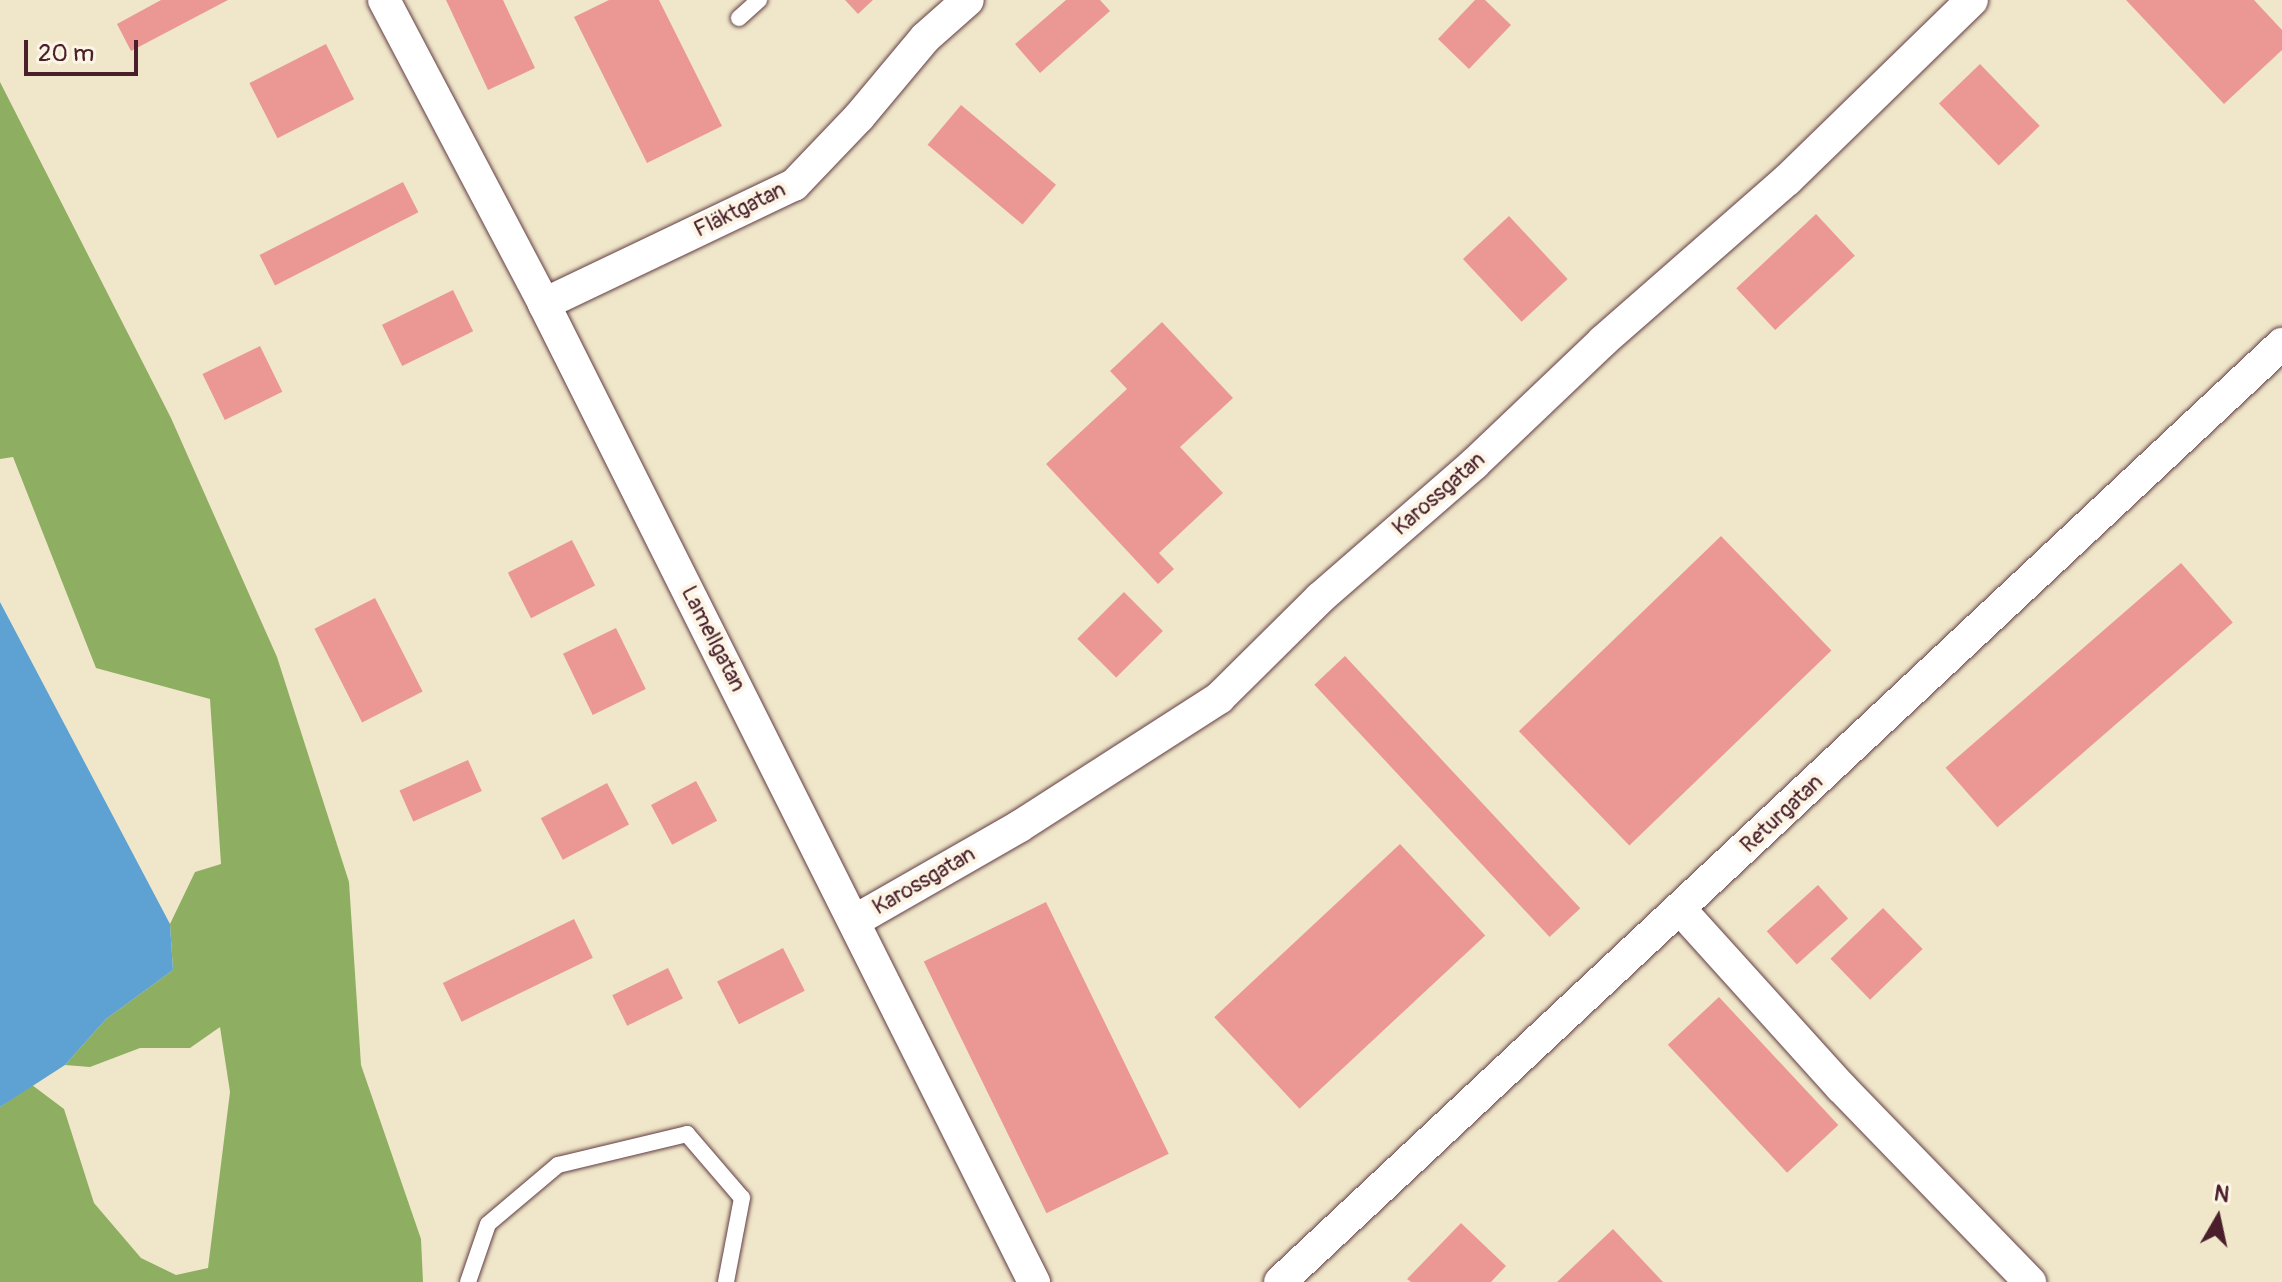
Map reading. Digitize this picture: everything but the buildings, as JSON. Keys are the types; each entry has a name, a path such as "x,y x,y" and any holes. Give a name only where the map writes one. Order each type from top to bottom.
{"street":[{"name":"Lamellgatan","path":"384,0 544,304 856,920 1034,1282"},
{"name":"Fläktgatan","path":"544,304 794,185 859,117 925,38 968,0"},
{"name":"Karossgatan","path":"856,920 1020,826 1219,698 1320,598 1474,464 1603,341 1787,180 1972,0"},
{"name":"Returgatan","path":"1280,1282 2282,344"},
{"path":"1680,909 1841,1087 2030,1282"}],"lane":[{"path":"739,18 759,0"},
{"path":"468,1282 488,1224 558,1165 687,1134 742,1198 726,1282"}],"green space":[{"path":"0,82 171,418 277,657 349,882 361,1065 421,1239 423,1282 0,1282 0,1107 32,1085 64,1109 94,1203 141,1258 176,1275 208,1268 230,1092 220,1027 190,1048 140,1048 90,1067 65,1065 106,1019 173,970 170,924 195,872 221,864 210,699 96,668 13,457 0,459"}],"water":[{"path":"0,602 170,924 173,970 106,1019 65,1065 0,1107"}]}
